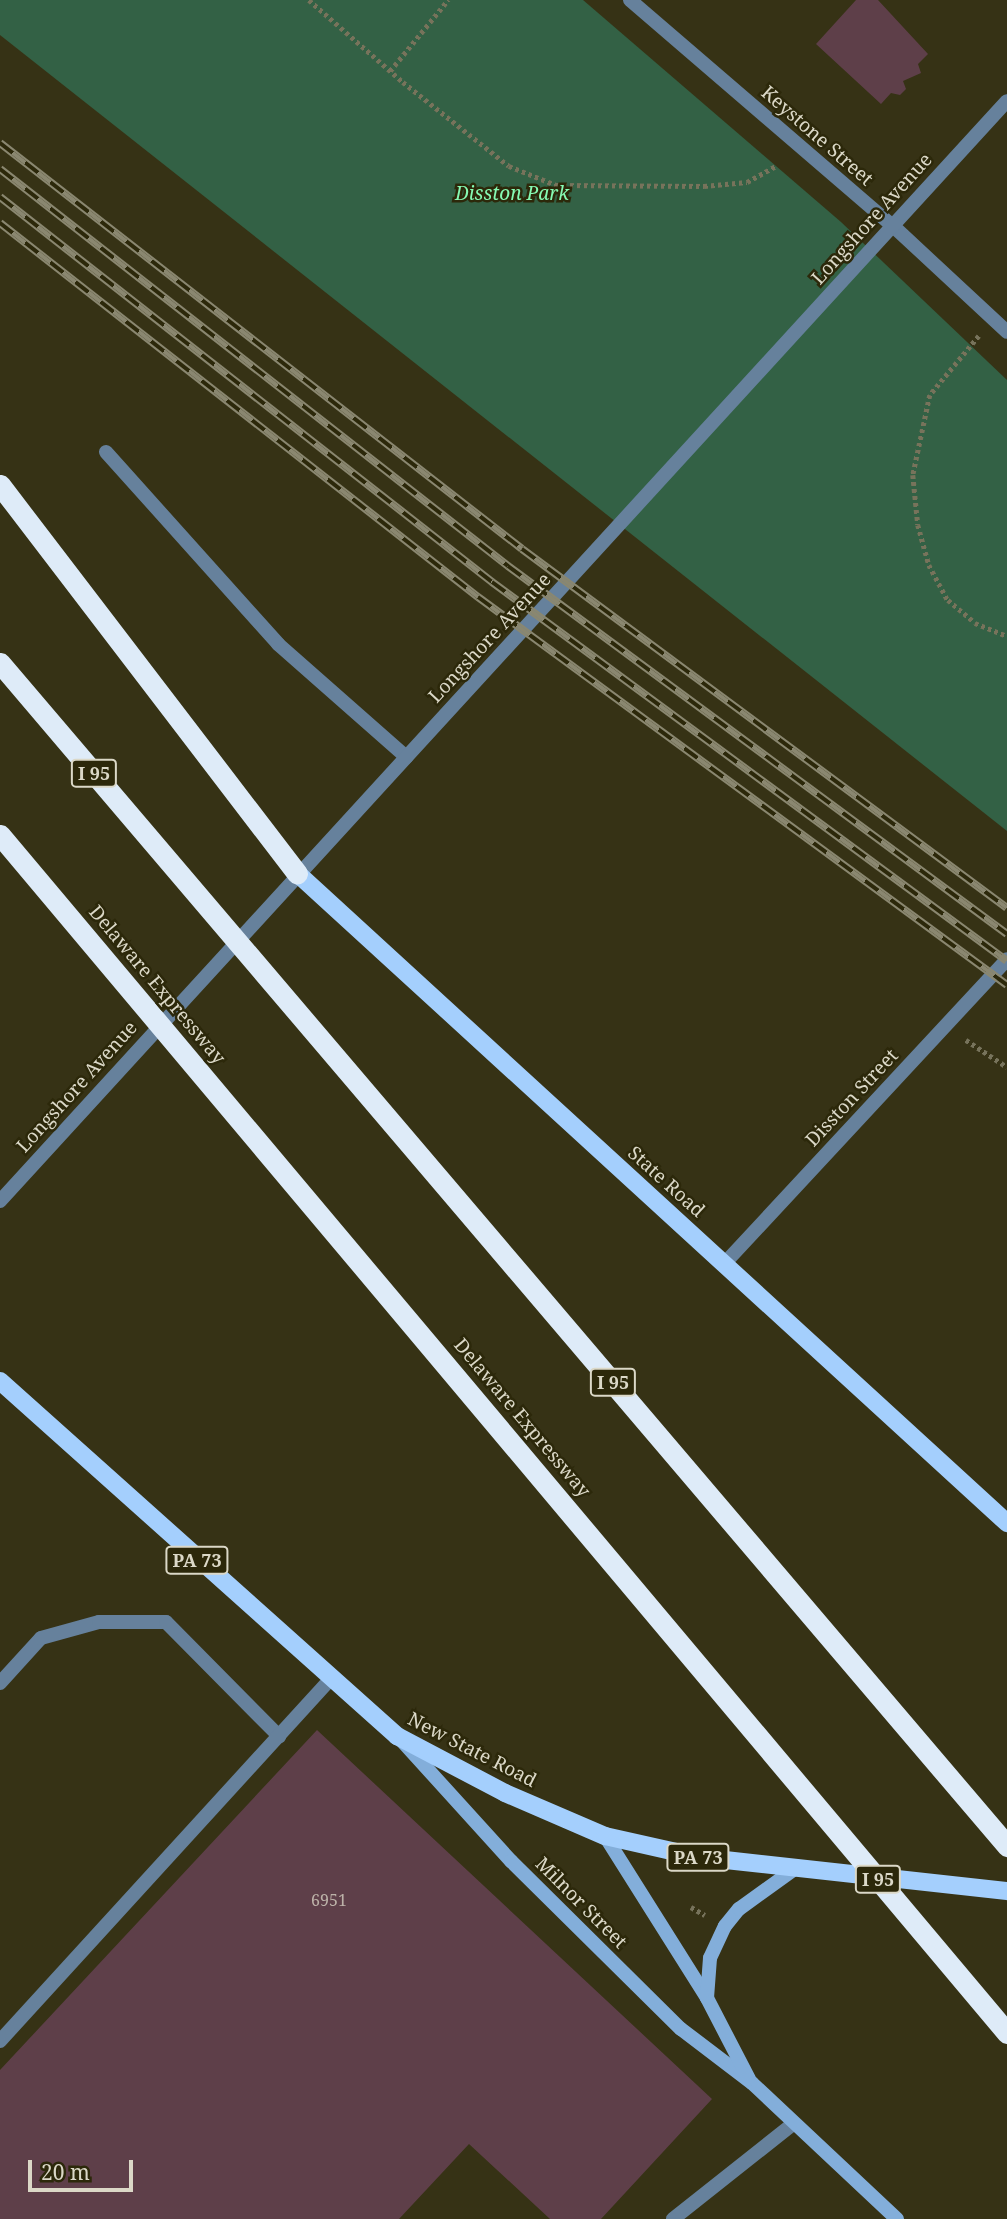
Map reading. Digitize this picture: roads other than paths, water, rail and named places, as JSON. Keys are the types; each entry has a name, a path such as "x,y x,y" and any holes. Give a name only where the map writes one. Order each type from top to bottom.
{"highway":[{"path":"0,485 297,873"},
{"name":"I 95","path":"0,663 1007,1846"},
{"name":"Delaware Expressway","path":"0,835 1007,2033"}],"main road":[{"name":"State Road","path":"297,873 1007,1523"},
{"name":"New State Road","path":"0,1381 330,1680 397,1736 505,1793 605,1836 698,1857 793,1870 1007,1891"},
{"name":"Milnor Street","path":"397,1736 511,1861 681,2029 752,2083 897,2219"},
{"name":"Milnor Street","path":"605,1836 707,1998 752,2083"},
{"path":"707,1998 710,1958 725,1926 739,1909 793,1870"}],"street":[{"name":"Keystone Street","path":"630,0 892,225 1007,332"},
{"name":"Longshore Avenue","path":"0,1201 297,873 637,510 1007,101"},
{"path":"106,452 278,644 406,757"},
{"name":"Disston Street","path":"724,1264 1007,959"},
{"path":"0,1683 40,1638 99,1622 166,1622 279,1736"},
{"path":"0,2041 330,1680"},
{"path":"673,2219 793,2124"}],"railway":[{"path":"0,143 522,549 1007,908"},
{"path":"0,169 508,566 1007,934"},
{"path":"0,197 492,582 1007,961"},
{"path":"0,223 478,597 1007,985"}],"park label":[{"name":"Disston Park","path":"512,194"}]}
